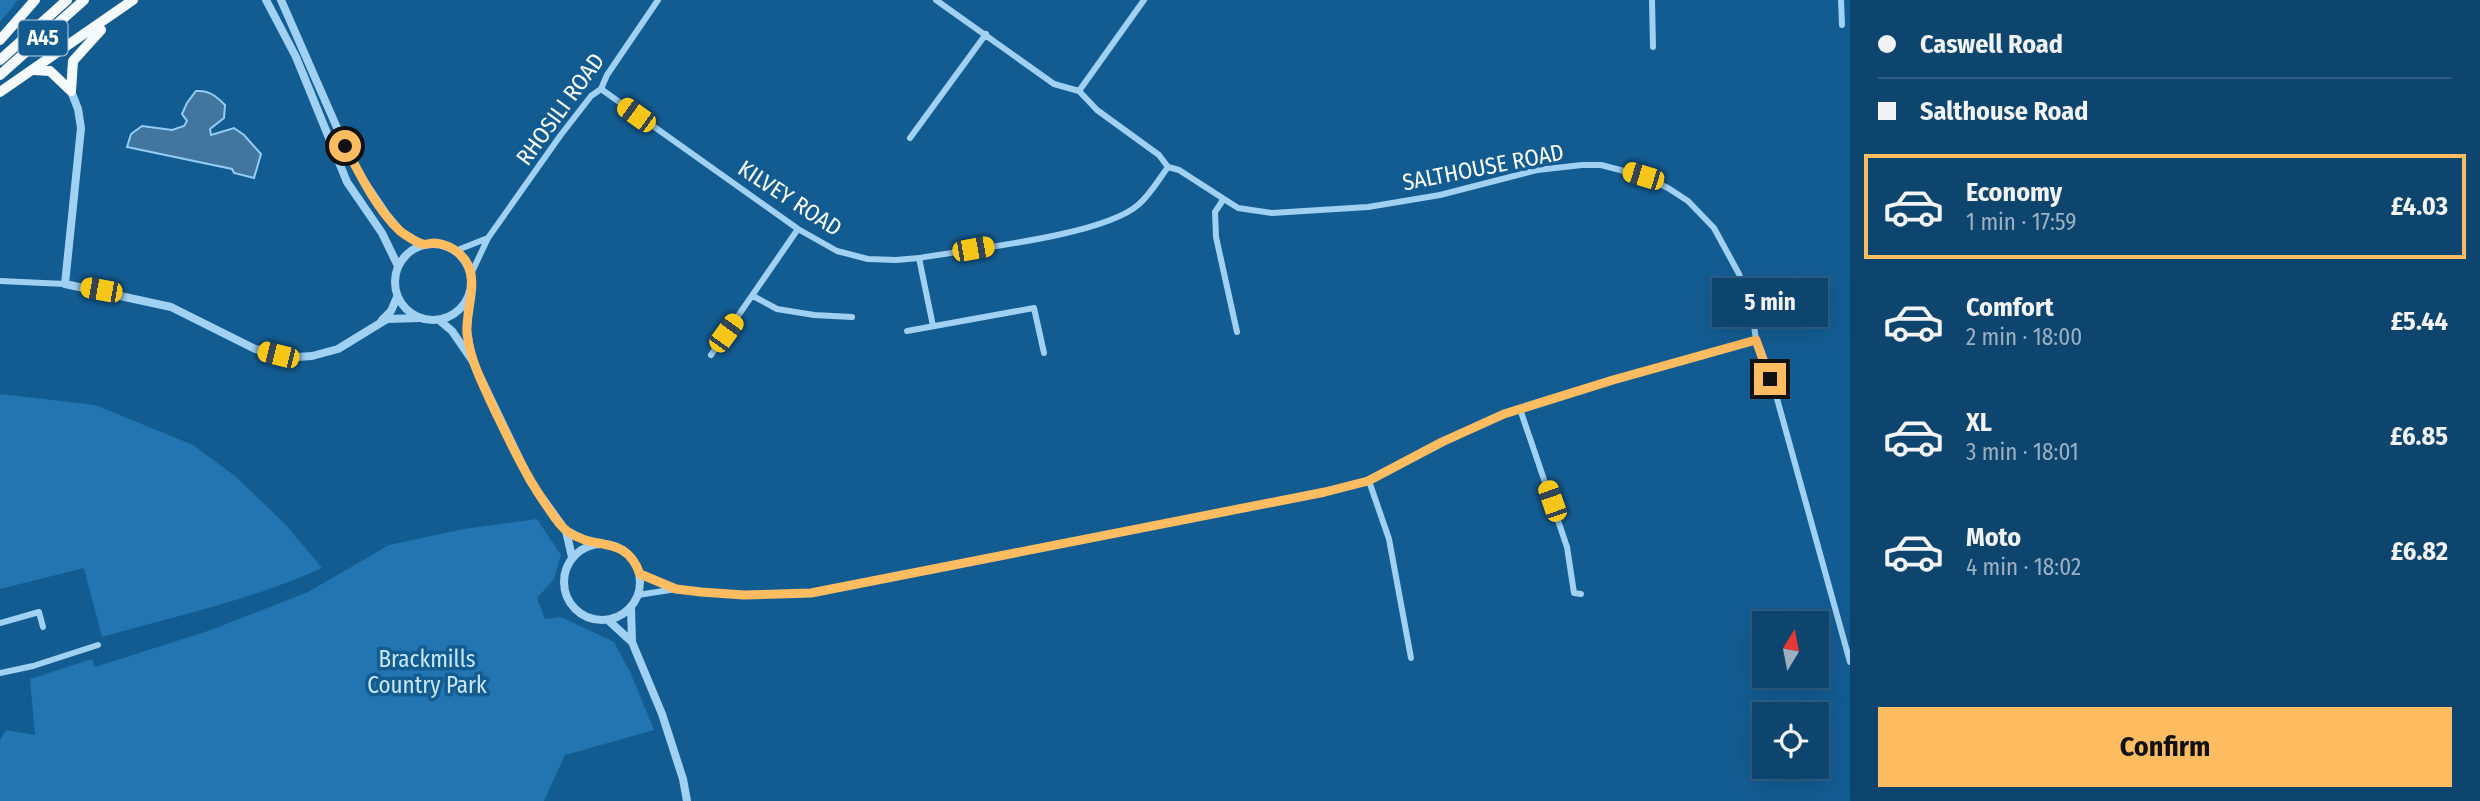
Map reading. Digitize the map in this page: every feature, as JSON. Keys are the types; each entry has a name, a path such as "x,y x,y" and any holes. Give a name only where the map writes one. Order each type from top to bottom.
{"highway":[{"path":"0,40 36,0"},
{"name":"A45","path":"0,60 67,0"},
{"name":"A45","path":"0,75 84,0"},
{"path":"0,92 133,0"},
{"path":"71,91 73,61 120,11"},
{"path":"34,70 50,71 71,91"}],"street":[{"path":"266,0 296,57 347,182 382,233 398,266"},
{"path":"281,0 345,146 363,180 386,214 401,232 423,244 445,245 456,250 468,265 471,274 467,329 472,360"},
{"name":"RHOSILI ROAD","path":"471,274 488,238 560,136 591,96 601,89 607,75 658,0"},
{"name":"SALTHOUSE ROAD","path":"936,0 1055,85 1079,91 1097,110 1159,155 1168,167 1179,170 1238,208 1261,212 1329,211 1368,207 1440,195 1537,170 1582,165 1617,168 1649,178 1688,201 1714,228 1739,274 1754,318 1756,340 1776,395 1850,662"},
{"path":"1079,91 1144,0"},
{"path":"1652,0 1653,47"},
{"path":"1841,0 1842,25"},
{"path":"910,138 986,34"},
{"name":"KILVEY ROAD","path":"601,89 798,229 837,251 852,256 882,260 919,258 1086,228 1117,217 1139,204 1168,167"},
{"path":"65,284 81,128 71,91"},
{"path":"1223,200 1215,212 1216,237 1237,332"},
{"path":"711,355 798,229"},
{"path":"456,250 488,238"},
{"path":"420,318 410,313 397,297 394,281 398,266 412,249 423,244"},
{"path":"919,258 933,326"},
{"path":"0,281 65,284 171,307 256,349 278,355 312,356 338,349 387,319 439,320 459,310 470,291"},
{"path":"753,296 777,309 852,317"},
{"path":"375,327 391,311 397,297"},
{"path":"907,331 1034,309 1044,354"},
{"path":"439,320 452,331 472,360 530,481 566,531 572,557"},
{"path":"638,595 676,589 726,594 811,593 1325,492 1368,481 1442,442 1520,409 1756,340"},
{"path":"1520,409 1567,547 1574,593 1581,594"},
{"path":"1368,481 1390,539 1411,658"},
{"path":"566,531 594,544"},
{"path":"606,543 618,546 628,553 640,574 638,595 631,607 608,620 595,620 583,615 568,600 563,579 572,557 594,544 606,543"},
{"path":"640,574 676,589"},
{"path":"631,607 632,642 662,714 683,779 687,801"},
{"path":"0,623 39,612 43,626"},
{"path":"608,620 632,642"},
{"path":"0,673 33,666 98,645"}],"green space":[{"path":"0,0 18,0 0,22"},
{"path":"0,394 95,405 193,445 235,476 286,525 322,568 241,598 102,637 84,568 0,589"},
{"name":"Brackmills Country Park","path":"537,519 561,555 554,579 537,598 545,619 561,617 614,642 631,674 654,730 565,755 544,801 0,801 0,740 6,730 35,735 30,679 92,659 95,667 211,630 308,592 389,545 464,529"}],"shaded area":[{"path":"196,91 212,94 225,105 224,118 210,129 211,135 234,128 261,154 254,178 234,173 232,169 127,147 131,134 142,126 172,130 184,126 187,121 182,114"}],"route":[{"path":"345,146 363,180 401,232 423,244 434,243 456,250 468,265 471,283 467,329 472,360 530,481 566,531 594,544 618,546 636,563 640,574 676,589 744,595 811,593 1325,492 1368,481 1442,442 1504,414 1756,340 1770,379"}]}
